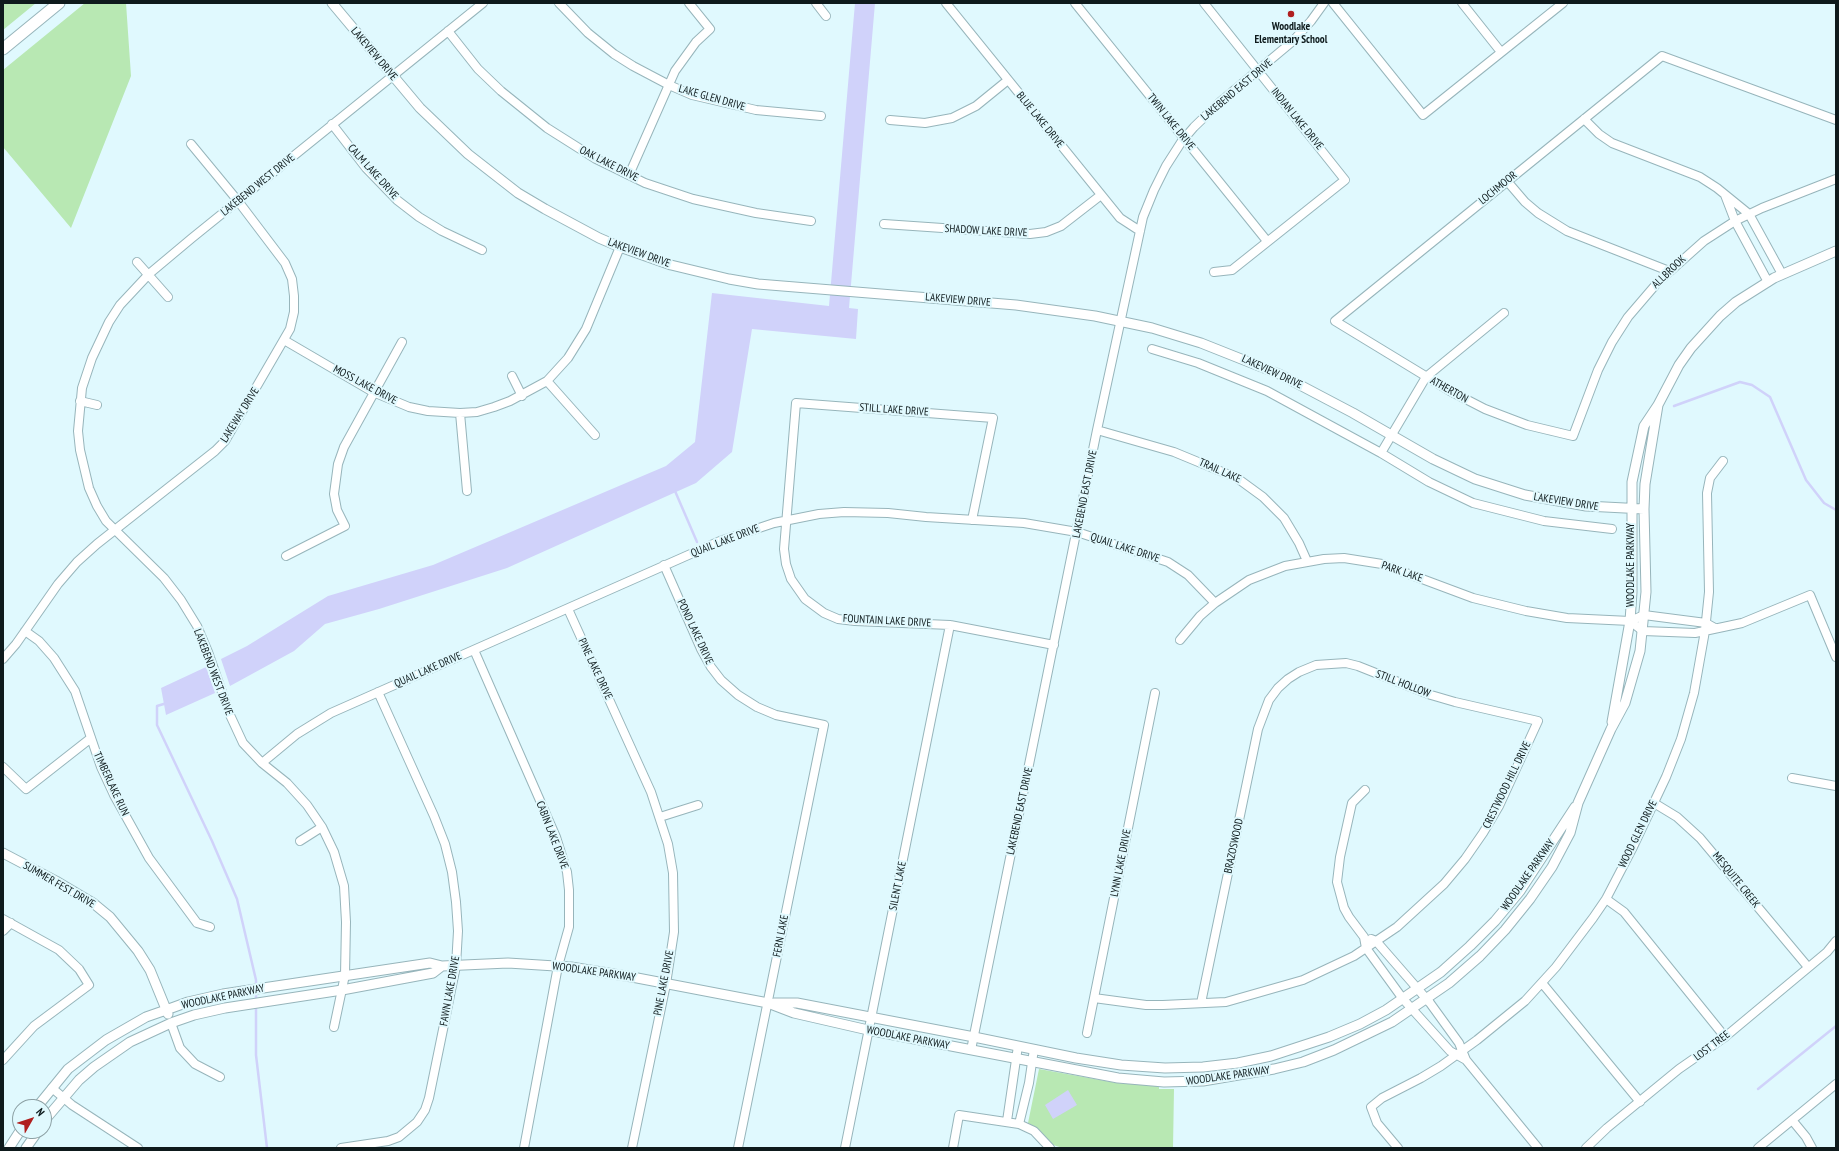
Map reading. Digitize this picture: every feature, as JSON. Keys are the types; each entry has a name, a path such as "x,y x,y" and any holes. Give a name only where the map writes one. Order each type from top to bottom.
{"main road":[{"path":"3,48 59,3"}],"street":[{"name":"LAKEVIEW DRIVE","path":"332,3 392,76 448,136 494,176 545,209 598,238 620,247 671,265 729,279 758,284 1016,305 1121,321 1201,342 1279,374 1353,413 1433,459 1475,478 1525,495 1586,506 1644,509"},
{"name":"LAKEBEND WEST DRIVE","path":"342,990 345,975 346,910 344,886 334,852 322,827 307,805 288,783 262,763 243,743 236,729 197,626 182,600 154,568 106,521 98,506 84,470 78,431 80,401 82,388 92,358 109,322 120,305 149,274 482,3"},
{"name":"LAKE GLEN DRIVE","path":"559,3 588,32 614,54 669,85 692,95 756,110 821,116"},
{"path":"629,175 682,59 710,29 689,3"},
{"path":"816,3 826,16"},
{"name":"BLUE LAKE DRIVE","path":"946,3 1120,218 1140,231"},
{"name":"TWIN LAKE DRIVE","path":"1075,3 1267,242"},
{"name":"INDIAN LAKE DRIVE","path":"1204,3 1345,180 1267,242"},
{"name":"LAKEBEND EAST DRIVE","path":"971,1050 1140,231 1154,190 1166,166 1184,138 1204,116 1293,41 1311,21 1324,3"},
{"path":"1333,3 1423,115 1563,3"},
{"path":"1462,3 1501,52"},
{"name":"OAK LAKE DRIVE","path":"448,31 478,69 523,109 572,145 629,175 645,183 722,207 811,221"},
{"name":"LOCHMOOR","path":"1335,321 1662,56 1836,120"},
{"path":"890,120 925,123 952,118 976,106 1008,80"},
{"path":"1584,119 1599,134 1612,143 1700,177 1724,194 1749,214 1782,274"},
{"name":"CALM LAKE DRIVE","path":"332,124 366,168 397,200 419,217 442,231 482,250"},
{"name":"LAKEWAY DRIVE","path":"3,659 69,571 97,544 215,451 225,441 290,329 294,312 292,279 281,256 238,201 190,144"},
{"name":"ALLBROOK","path":"1573,436 1598,370 1612,342 1642,299 1669,271 1704,240 1735,221 1836,179"},
{"path":"1507,181 1525,202 1538,213 1566,231 1669,271"},
{"path":"1724,194 1735,221 1768,282"},
{"name":"SHADOW LAKE DRIVE","path":"884,224 1030,234 1046,232 1061,226 1101,195"},
{"path":"1214,272 1232,270 1267,242"},
{"name":"MOSS LAKE DRIVE","path":"284,340 373,392 409,407 428,411 460,413 477,412 522,396 547,381 568,358 577,346 620,247"},
{"name":"WOODLAKE PARKWAY","path":"1611,729 1630,621 1632,592 1630,509 1632,482 1644,426 1658,405 1679,365 1706,331 1736,302 1782,274 1836,251"},
{"path":"137,262 168,297"},
{"path":"1382,453 1426,377 1504,313"},
{"name":"ATHERTON","path":"1335,321 1426,377 1486,409 1527,425 1573,436"},
{"path":"286,556 345,526 337,510 334,494 335,476 344,447 373,392 402,342"},
{"path":"1152,349 1198,364 1267,391 1382,453 1429,482 1473,503 1544,521 1612,529"},
{"path":"512,376 522,396"},
{"path":"547,381 595,436"},
{"path":"80,401 97,405"},
{"name":"STILL LAKE DRIVE","path":"796,403 993,418 972,520"},
{"name":"FOUNTAIN LAKE DRIVE","path":"796,403 784,549 788,572 799,592 817,609 838,619 855,622 950,625 1054,645"},
{"name":"WOODLAKE PARKWAY","path":"43,1099 68,1070 106,1040 146,1017 188,1002 272,986 430,963 442,966 508,963 558,966 632,977 768,1003 794,1013 868,1030 1118,1078 1164,1082 1203,1081 1240,1076 1303,1062 1334,1050 1372,1033 1413,1009 1449,983 1480,956 1505,930 1530,899 1552,867 1570,833 1578,803 1611,729 1625,702 1640,651 1646,592 1644,509 1649,456 1655,430 1658,405"},
{"path":"460,413 467,491"},
{"name":"TRAIL LAKE","path":"1098,430 1174,452 1237,478 1263,497 1284,518 1299,543 1307,561"},
{"name":"WOOD GLEN DRIVE","path":"1398,1148 1377,1122 1371,1107 1382,1098 1421,1078 1460,1052 1505,1018 1542,983 1575,943 1606,899 1654,803 1683,733 1694,693 1706,627 1710,576 1707,493 1710,478 1723,461"},
{"name":"QUAIL LAKE DRIVE","path":"262,763 297,734 319,719 378,692 568,609 664,565 734,536 786,520 819,514 844,512 888,513 926,517 1024,523 1077,532 1168,562 1188,575 1215,603"},
{"name":"PARK LAKE","path":"1180,640 1200,616 1215,603 1249,580 1273,570 1307,561 1344,558 1370,562 1401,570 1473,598 1526,611 1567,618 1630,621 1644,616"},
{"name":"POND LAKE DRIVE","path":"664,565 707,661 729,688 751,704 776,715 824,725"},
{"path":"1644,616 1673,619 1715,628 1742,623 1810,596 1836,657"},
{"name":"PINE LAKE DRIVE","path":"568,609 651,792 668,844 673,873 674,932 666,984 632,1148"},
{"path":"1672,631 1673,619"},
{"path":"1630,621 1643,631 1695,633 1706,627"},
{"name":"SILENT LAKE","path":"845,1148 950,625"},
{"name":"TIMBERLAKE RUN","path":"25,631 39,641 67,676 80,703 91,738 114,795 148,858 197,923 210,927"},
{"name":"CABIN LAKE DRIVE","path":"474,650 556,837 564,860 569,890 569,927 558,966 524,1148"},
{"name":"STILL HOLLOW","path":"1274,692 1288,679 1316,665 1346,664 1358,666 1431,695 1538,721"},
{"name":"FAWN LAKE DRIVE","path":"341,1148 388,1141 399,1137 417,1122 425,1110 429,1098 456,966 458,931 456,902 452,872 445,844 434,816 378,692"},
{"name":"BRAZOSWOOD","path":"1201,1003 1258,729 1265,706 1274,692"},
{"name":"LYNN LAKE DRIVE","path":"1087,1033 1155,693"},
{"name":"CRESTWOOD HILL DRIVE","path":"1094,998 1111,1002 1146,1005 1226,1002 1288,986 1336,966 1366,948 1398,927 1429,899 1465,859 1484,833 1499,806 1538,721"},
{"name":"FERN LAKE","path":"738,1148 824,725"},
{"path":"3,767 26,789 91,738"},
{"path":"1792,778 1836,786"},
{"path":"1365,790 1352,803 1340,857 1338,882 1344,908 1349,918 1364,937 1366,948 1403,999 1450,1051 1460,1052"},
{"name":"WOODLAKE PARKWAY","path":"768,1003 796,1003 871,1016 1076,1058 1121,1065 1165,1068 1202,1068 1238,1063 1299,1048 1329,1037 1373,1017 1403,999 1441,972 1495,921 1520,891 1560,827 1578,803"},
{"name":"MESQUITE CREEK","path":"1654,803 1677,817 1700,838 1808,967"},
{"path":"660,817 698,805"},
{"path":"300,841 322,827"},
{"name":"SUMMER FEST DRIVE","path":"3,853 93,902 110,917 138,951 150,970 171,1023"},
{"path":"1606,899 1624,912 1725,1037"},
{"path":"3,919 59,950 79,969 89,985 34,1026 3,1060"},
{"path":"3,931 11,923"},
{"path":"1364,937 1376,941 1427,999 1443,1022 1460,1052 1538,1148"},
{"name":"LOST TREE","path":"1586,1148 1679,1069 1725,1037 1827,952 1836,941"},
{"name":"WOODLAKE PARKWAY","path":"52,1111 79,1080 114,1052 152,1030 194,1015 433,973 442,966"},
{"path":"1386,974 1397,966"},
{"path":"1542,983 1640,1102"},
{"path":"334,1027 342,990"},
{"path":"1432,1031 1443,1022"},
{"path":"171,1023 180,1048 195,1064 220,1077"},
{"path":"1007,1121 1018,1046"},
{"path":"1020,1124 1034,1049"},
{"path":"1758,1148 1836,1084"},
{"path":"1012,1086 1027,1090"},
{"path":"52,1088 63,1098 138,1148"},
{"path":"952,1148 959,1115 1020,1124 1034,1132 1050,1148"},
{"path":"1792,1120 1806,1137 1812,1148"},
{"path":"9,1148 15,1139"},
{"path":"26,1148 32,1139"}],"green space":[{"path":"3,3 36,3 3,30"},
{"path":"85,3 126,3 131,76 71,228 3,147 3,70"},
{"path":"1039,1069 1117,1083 1159,1085 1159,1089 1174,1089 1173,1148 1063,1148 1053,1145 1040,1131 1028,1123"}],"water":[{"path":"855,3 875,3 849,308 858,309 856,339 752,329 732,452 696,483 507,568 379,609 325,624 294,651 230,686 221,659 247,646 328,596 433,565 666,466 695,442 712,293 829,306"},
{"path":"206,667 215,693 166,715 161,688"},
{"path":"1068,1090 1077,1105 1053,1119 1045,1105"}],"waterway":[{"path":"1674,406 1740,382 1752,385 1770,397 1806,480 1824,503 1836,510"},
{"path":"675,491 697,542"},
{"path":"167,703 157,706 157,725 212,841 237,899 256,980 256,1001"},
{"path":"256,1006 256,1055 267,1148"},
{"path":"1758,1089 1836,1026"}],"place":[{"name":"Woodlake Elementary School","path":"1291,14"}]}
